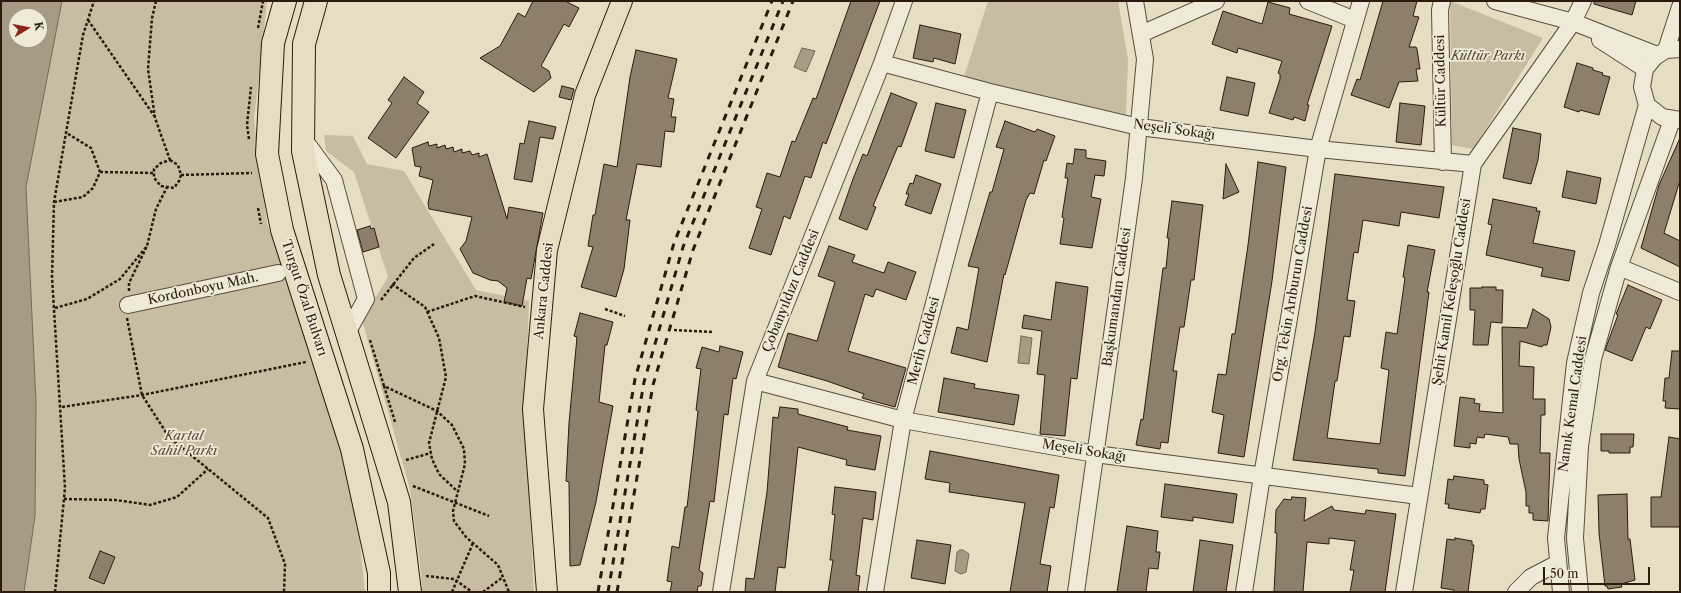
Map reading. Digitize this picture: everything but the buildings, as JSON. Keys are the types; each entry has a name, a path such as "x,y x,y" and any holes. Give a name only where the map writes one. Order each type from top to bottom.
{"highway":[{"name":"Turgut Özal Bulvarı","path":"284,1 273,44 267,154 282,230 352,449 379,573 379,592"},
{"path":"316,1 304,44 303,151 329,276 399,502 418,587"}],"main road":[{"name":"Ankara Caddesi","path":"547,592 533,409 547,250 584,103 622,1"}],"street":[{"name":"Çobanyıldızı Caddesi","path":"720,592 755,381 882,63 904,1"},
{"name":"Başkumandan Caddesi","path":"1076,592 1134,178 1144,58 1135,1"},
{"path":"1141,34 1216,1"},
{"path":"1308,1 1355,20"},
{"name":"Org. Tekin Arıburun Caddesi","path":"1244,592 1262,476 1318,149 1361,1"},
{"name":"Kültür Caddesi","path":"1442,1 1440,10 1442,162"},
{"path":"1495,1 1573,22 1668,52"},
{"name":"Şehit Kamil Keleşoğlu Caddesi","path":"1404,592 1473,164 1573,22 1583,1"},
{"path":"1573,22 1645,70 1649,62 1668,52 1680,7"},
{"name":"Neşeli Sokağı","path":"882,63 990,92 1139,126 1318,149 1473,164"},
{"name":"Namık Kemal Caddesi","path":"1561,592 1556,538 1576,363 1590,293 1607,245 1647,105 1642,87 1645,70"},
{"name":"Merih Caddesi","path":"875,592 903,420 990,92"},
{"name":"Namık Kemal Caddesi","path":"1580,592 1576,572 1575,538 1580,446 1593,359 1619,267 1676,120 1662,117 1647,105"},
{"path":"303,138 334,180 366,299 347,334"},
{"path":"1619,267 1680,292"},
{"name":"Kordonboyu Mah.","path":"128,304 278,273"},
{"name":"Meşeli Sokağı","path":"755,381 903,420 1095,454 1419,496"},
{"path":"1516,592 1531,577 1558,563"}],"path":[{"path":"55,592 65,488 52,277 54,202 83,35 94,1"},
{"path":"156,1 152,18 148,69 155,118 170,160 178,165 181,175 174,188 161,186 154,178 154,169 161,163 170,160"},
{"path":"88,20 155,118"},
{"path":"54,202 83,196 93,188 100,172 91,148 66,132"},
{"path":"100,172 154,173"},
{"path":"181,175 252,173"},
{"path":"167,187 156,209 147,246 129,283 127,318 142,395 170,437 268,518 285,564 284,592"},
{"path":"378,304 392,284 414,258 434,244"},
{"path":"55,308 88,299 120,279 147,246"},
{"path":"392,284 425,307 439,338 446,377 429,443 439,474 457,491"},
{"path":"427,312 475,296 542,311"},
{"path":"605,309 625,316"},
{"path":"674,330 712,332"},
{"path":"368,337 395,423"},
{"path":"61,407 142,395 307,361"},
{"path":"384,386 437,411 452,425 464,449 466,464 452,510 454,521 466,537 498,565 509,592"},
{"path":"404,452 408,466"},
{"path":"406,460 431,453"},
{"path":"64,499 116,500 150,505 177,497 208,469"},
{"path":"411,480 414,494"},
{"path":"413,486 489,516"},
{"path":"452,592 473,543"},
{"path":"418,587 426,576 425,568"},
{"path":"426,576 457,580 472,592"},
{"path":"483,592 503,577"}],"green space":[{"name":"Kartal Sahil Parkı","path":"62,1 267,1 254,120 267,223 336,431 357,516 365,592 24,592 35,516 36,402 26,187"},
{"path":"988,1 1118,1 1128,59 1126,115 964,77"},
{"name":"Kültür Parkı","path":"1450,1 1543,38 1473,149 1452,145"},
{"path":"324,135 353,136 367,164 404,171 476,290 529,301 525,414 534,592 422,592 421,572 410,489 362,320 388,277 354,172 326,151"}],"shaded area":[{"path":"1,1 62,1 26,187 36,402 35,516 24,592 1,592"},
{"path":"802,48 815,51 806,72 794,67"},
{"path":"1021,336 1032,338 1029,364 1018,363"},
{"path":"963,550 969,554 966,572 961,574 955,571 957,552"}],"railway":[{"path":"598,592 635,379 674,243 772,1"},
{"path":"608,592 644,382 683,247 783,1"},
{"path":"617,592 653,385 693,250 793,1"}]}
